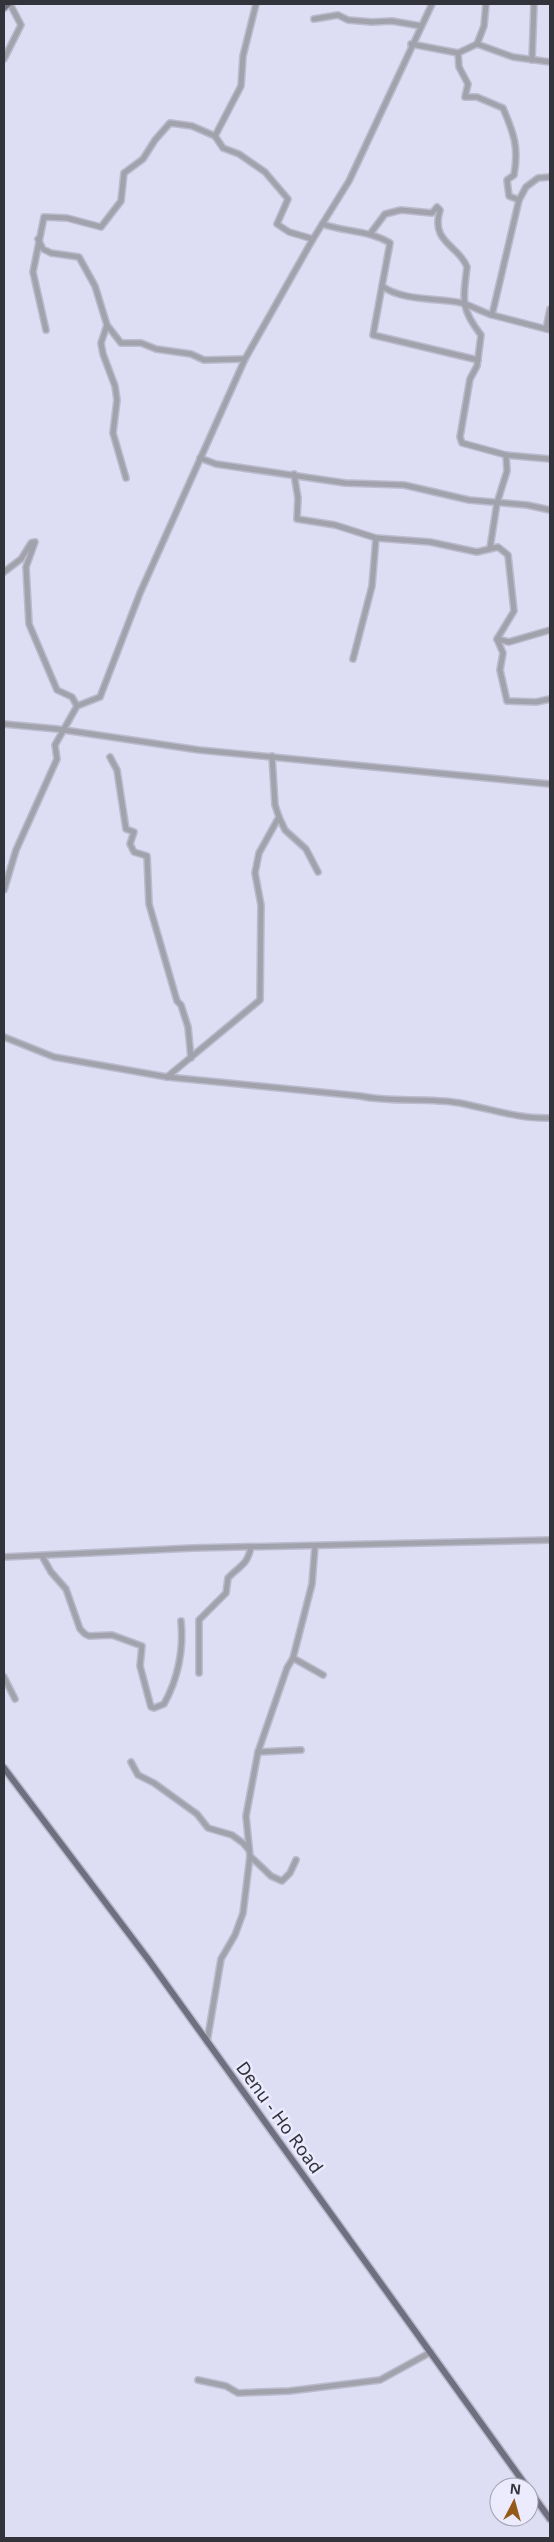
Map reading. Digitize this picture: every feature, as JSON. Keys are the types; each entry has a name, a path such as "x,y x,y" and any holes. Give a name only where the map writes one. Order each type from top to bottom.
{"main road":[{"path":"4,8 9,4"},
{"name":"Denu - Ho Road","path":"4,1768 100,1894 520,2477"},
{"name":"Denu - Ho Road","path":"539,2504 550,2519"}],"street":[{"path":"4,59 22,25 9,4"},
{"path":"215,136 238,94 243,56 256,4"},
{"path":"4,890 16,850 58,759 55,745 77,706 100,697 140,593 245,359 288,288 313,239 358,163 411,44 432,4"},
{"path":"411,44 458,53 476,44 484,26 486,4"},
{"path":"532,60 534,4"},
{"path":"314,19 338,15 348,20 372,22 392,20 421,26"},
{"path":"476,44 513,57 550,62"},
{"path":"458,53 458,67 468,84 465,96 477,97 504,108 514,134 518,153 514,175 508,180 509,196 519,200"},
{"path":"46,330 33,272 38,238 44,217 67,218 101,227 121,201 124,174 143,159 155,140 170,123 192,126 215,136 223,148 239,154 265,172 288,199 277,224 289,232 313,239"},
{"path":"492,315 519,200 526,188 538,178 550,177"},
{"path":"370,234 385,214 401,210 432,213 437,207 440,210 436,222 445,243 465,262 467,267 462,304 470,322 481,336 478,360 468,388 460,436 462,443 506,455 550,459"},
{"path":"322,224 347,231 370,234 390,243 373,336 478,360"},
{"path":"38,238 42,249 51,253 79,257 96,286 107,326 121,343 142,343 156,348 191,354 204,360 245,359"},
{"path":"382,286 388,290 410,296 462,304 492,315 548,330 550,309"},
{"path":"107,326 101,343 103,354 115,386 117,400 112,433 126,478"},
{"path":"490,548 498,503 507,471 506,455"},
{"path":"200,458 216,464 345,483 404,484 469,500 527,505 550,510"},
{"path":"294,474 298,498 297,519 335,525 376,538 430,542 477,552 498,547 508,555 514,611 497,639"},
{"path":"353,659 372,586 376,538"},
{"path":"4,572 21,558 31,543 35,542 26,568 28,624 57,690 72,697 77,706"},
{"path":"497,639 509,642 550,630"},
{"path":"497,639 503,653 500,670 507,701 536,702 550,699"},
{"path":"4,724 63,730 200,750 550,784"},
{"path":"272,756 275,805 279,817 285,830 306,849 318,872"},
{"path":"110,757 117,770 126,829 134,832 130,844 134,852 147,856 149,904 177,1002 181,1005 188,1027 190,1058"},
{"path":"167,1078 260,1000 261,905 255,873 259,853 279,817"},
{"path":"4,1037 54,1057 167,1078 360,1096 382,1100 420,1099 459,1103 535,1119 550,1118"},
{"path":"4,1557 251,1546 550,1540"},
{"path":"199,1673 199,1620 226,1593 228,1578 244,1565 249,1558 251,1546"},
{"path":"207,2042 220,1980 221,1959 235,1935 243,1913 250,1854 246,1816 258,1752 287,1668 293,1658 308,1602 315,1546"},
{"path":"42,1556 51,1572 66,1589 80,1629 85,1634 89,1636 112,1635 142,1646 140,1666 147,1697 151,1707 154,1708 164,1704 176,1680 183,1638 181,1621"},
{"path":"293,1658 323,1675"},
{"path":"4,1677 15,1699"},
{"path":"258,1752 301,1750"},
{"path":"131,1762 138,1775 154,1783 197,1814 208,1828 232,1835 243,1843 250,1854 271,1876 282,1881 290,1873 296,1860"},
{"path":"198,2380 226,2386 238,2393 289,2391 380,2380 431,2352"}]}
